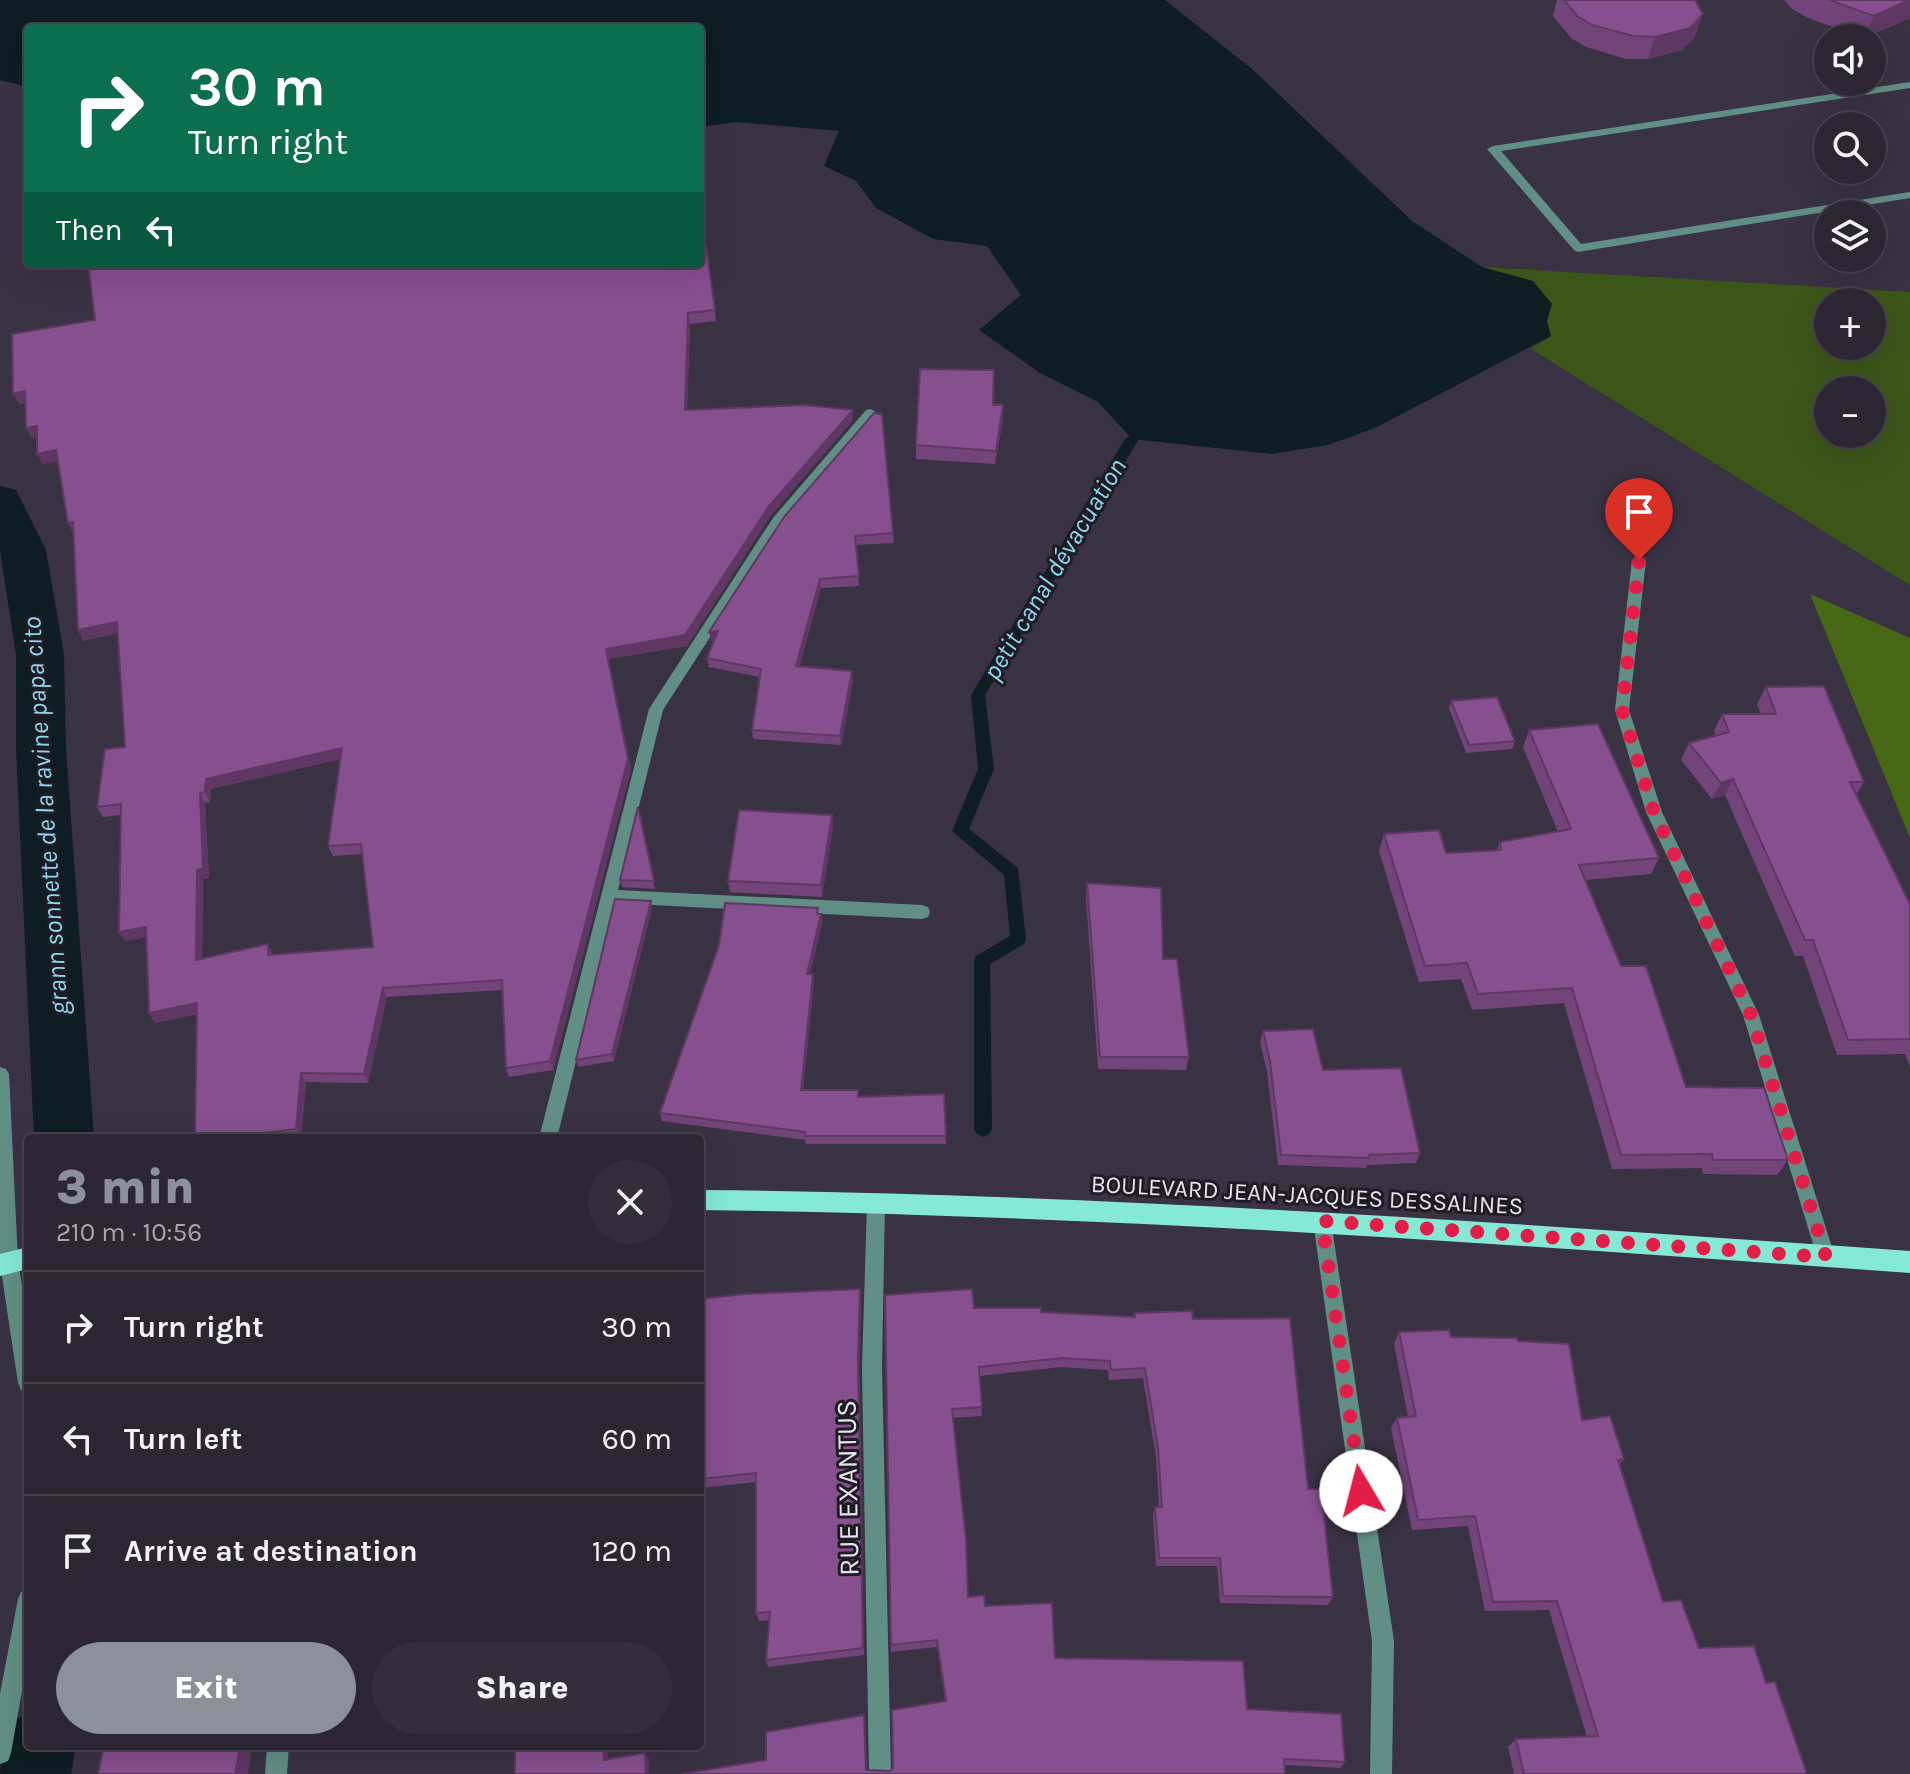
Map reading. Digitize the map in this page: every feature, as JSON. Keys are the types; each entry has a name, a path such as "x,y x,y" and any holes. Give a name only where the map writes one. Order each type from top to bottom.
{"main road":[{"name":"BOULEVARD JEAN-JACQUES DESSALINES","path":"704,1200 876,1202 1322,1221 1910,1262"}],"street":[{"path":"1910,85 1493,149 1578,248 1910,195"},
{"path":"549,1134 656,709 778,521 871,413"},
{"path":"1639,560 1622,710 1654,812 1751,1015 1826,1257"},
{"path":"609,896 922,912"},
{"path":"0,1074 12,1261 24,1352"},
{"name":"RUE EXANTUS","path":"876,1202 872,1368 880,1774"},
{"path":"1322,1221 1383,1641 1381,1774"},
{"path":"0,1753 24,1621"},
{"path":"276,1774 278,1750"}],"green space":[{"path":"1482,267 1842,288 1814,288 1814,360 1886,360 1886,291 1910,292 1910,585 1531,349 1551,336"},
{"path":"1810,594 1910,638 1910,838"}],"shaded area":[{"path":"0,0 1165,0 1252,69 1412,221 1482,267 1533,281 1552,304 1547,321 1551,336 1375,428 1328,445 1272,454 1132,439 1098,402 1040,373 979,330 1021,295 987,246 933,239 876,208 856,181 824,166 839,131 736,122 704,126 704,24 24,24 24,86 0,80"}],"building":[{"path":"1564,0 1695,0 1703,14 1690,28 1655,37 1633,36 1592,25 1577,16"},
{"path":"1829,0 1909,0 1874,16"},
{"path":"706,245 715,310 688,313 685,410 805,405 853,410 769,506 685,635 606,649 628,759 550,1061 506,1068 502,980 383,988 364,1074 301,1073 296,1129 255,1134 195,1134 197,1003 149,1013 146,927 119,932 121,804 97,807 105,749 125,747 117,622 78,630 73,522 68,523 56,450 37,454 37,426 26,428 25,391 13,394 12,334 95,320 88,268 704,268","holes":["342,748 328,846 361,844 373,947 268,955 268,944 196,960 197,870 203,868 200,793 205,792 206,779"]},
{"path":"920,369 994,370 993,405 1003,405 996,451 916,445"},
{"path":"874,413 882,414 893,533 855,536 859,576 820,579 796,666 852,671 840,736 752,730 761,669 707,658 718,631 709,632 784,517"},
{"path":"1824,686 1864,782 1850,782 1910,904 1910,1039 1848,1040 1813,940 1805,940 1733,779 1721,783 1689,743 1729,732 1722,714 1776,714 1766,687"},
{"path":"1497,697 1515,741 1469,745 1451,701"},
{"path":"1598,724 1659,858 1579,865 1621,966 1646,966 1686,1087 1764,1088 1788,1160 1713,1160 1712,1154 1621,1155 1572,988 1478,994 1467,963 1425,966 1384,834 1439,830 1446,853 1501,850 1500,842 1571,829 1529,730"},
{"path":"638,807 654,881 620,880"},
{"path":"739,810 832,815 821,885 728,881"},
{"path":"1087,883 1161,888 1163,959 1177,959 1189,1057 1100,1057"},
{"path":"615,899 651,901 612,1054 576,1060"},
{"path":"725,903 818,908 817,914 821,914 807,974 813,974 801,1090 858,1090 858,1097 944,1094 946,1136 805,1136 805,1132 660,1113 719,945"},
{"path":"1313,1029 1323,1070 1401,1068 1420,1153 1369,1155 1369,1158 1281,1155 1270,1061 1263,1031"},
{"path":"860,1289 858,1358 863,1648 766,1660 770,1612 756,1613 756,1473 704,1479 704,1299"},
{"path":"972,1289 974,1308 1041,1308 1041,1312 1135,1317 1135,1313 1192,1311 1193,1319 1290,1318 1308,1489 1321,1489 1333,1597 1223,1596 1220,1558 1159,1558 1155,1507 1162,1507 1158,1448 1145,1368 1111,1370 1110,1361 1062,1358 979,1367 982,1407 952,1409 966,1540 968,1597 984,1595 985,1606 1052,1603 1055,1658 1243,1661 1247,1709 1341,1714 1345,1762 1284,1759 1285,1774 682,1774 766,1760 766,1732 864,1715 866,1770 890,1771 893,1768 892,1710 946,1701 937,1640 891,1645 885,1295"},
{"path":"1449,1330 1451,1337 1517,1338 1518,1341 1569,1344 1582,1420 1610,1416 1624,1459 1618,1460 1663,1602 1681,1600 1699,1648 1754,1646 1766,1683 1775,1682 1807,1774 1524,1774 1516,1739 1598,1736 1557,1601 1493,1602 1475,1516 1418,1520 1397,1418 1416,1416 1399,1332"},
{"path":"103,1750 239,1750 235,1774 98,1774"},
{"path":"515,1750 603,1750 604,1760 645,1753 646,1774 515,1774"}],"waterway":[{"name":"petit canal dévacuation","path":"983,1129 982,961 1018,939 1012,872 960,831 986,769 978,695 1132,439"},
{"name":"grann sonnette de la ravine papa cito","path":"0,501 23,550 40,655 41,749 64,1134"},
{"name":"grann sonnette de la ravine papa cito","path":"34,1774 38,1750"}],"route":[{"path":"1361,1491 1322,1221 1826,1257 1751,1015 1654,812 1622,710 1639,560"}]}
